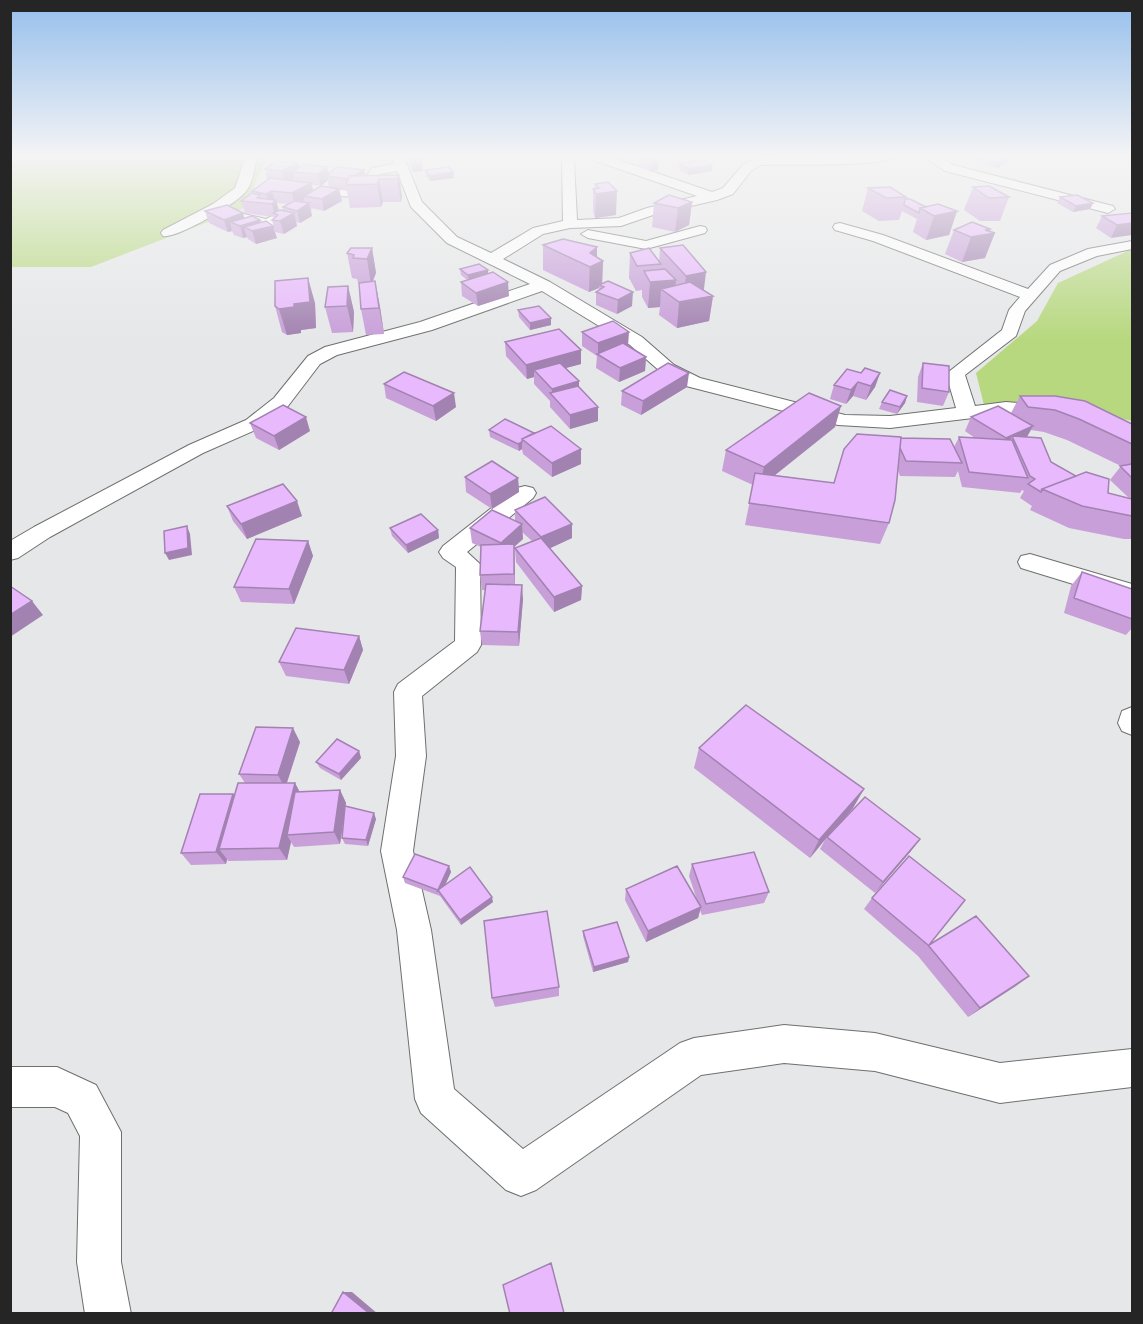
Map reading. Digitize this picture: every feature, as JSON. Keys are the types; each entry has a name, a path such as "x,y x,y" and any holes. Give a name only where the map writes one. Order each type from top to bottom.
{"street":[{"path":"168,233 196,217"},
{"path":"239,217 268,224 282,217"},
{"path":"427,217 452,240 544,285 636,341 668,369 701,384 845,421 890,422 967,412 1023,408 1049,411 1066,418"},
{"path":"570,217 570,224"},
{"path":"491,260 538,231 570,224 621,222 636,217"},
{"path":"840,227 878,238 1030,296"},
{"path":"554,228 646,245 700,231"},
{"path":"967,412 955,374 1010,332 1017,310 1055,268 1093,252 1132,245"},
{"path":"10,552 42,532 196,449 253,424 281,402 314,360 331,351 426,327 544,285"},
{"path":"525,493 451,552 468,564 468,645 408,692 411,756 396,851 414,930 435,1098 521,1175 694,1057 784,1044 875,1052 1000,1083 1132,1068"},
{"path":"1030,562 1132,593"},
{"path":"10,1087 57,1087 82,1099 101,1132 99,1262 108,1314"}],"green space":[{"path":"11,217 221,217 91,267 11,267"},
{"path":"1132,249 1132,421 1080,409 984,405 976,373 1037,321 1058,283"}],"building":[{"path":"217,217 233,217 224,220"},
{"path":"249,217 260,220 240,226 230,222"},
{"path":"276,217 287,217 280,221 272,220"},
{"path":"1103,217 1132,217 1132,223 1117,225"},
{"path":"266,221 273,226 252,231 244,227"},
{"path":"972,222 995,233 971,237 954,230"},
{"path":"563,239 597,247 590,253 603,261 590,267 543,245"},
{"path":"683,245 706,272 686,276 660,248"},
{"path":"351,248 372,248 367,259 353,258 354,255 347,253"},
{"path":"649,248 661,264 637,266 630,253"},
{"path":"479,264 488,270 468,275 460,269"},
{"path":"665,269 676,280 650,282 644,271"},
{"path":"493,272 508,282 476,293 461,282"},
{"path":"308,278 310,302 279,309 275,306 275,281"},
{"path":"375,281 379,308 361,309 359,283"},
{"path":"608,281 633,292 618,300 596,292 604,287 599,285"},
{"path":"690,282 713,296 679,302 661,289"},
{"path":"348,286 347,306 325,307 328,287"},
{"path":"539,306 551,318 530,323 518,310"},
{"path":"613,321 629,332 598,343 582,332"},
{"path":"559,329 581,350 526,365 505,342"},
{"path":"623,343 646,357 620,368 597,354"},
{"path":"560,363 579,381 552,389 534,370"},
{"path":"668,363 689,373 643,401 622,391"},
{"path":"923,363 949,366 949,392 922,388"},
{"path":"865,368 880,373 871,386 858,382 851,390 834,385 847,369 861,373"},
{"path":"404,372 454,393 433,406 384,384"},
{"path":"578,386 598,407 570,415 550,393"},
{"path":"890,390 907,396 900,407 882,402"},
{"path":"809,393 841,406 764,467 726,450"},
{"path":"1020,396 1055,396 1085,401 1132,424 1132,444 1055,410 1028,407"},
{"path":"283,405 306,417 274,436 250,423"},
{"path":"998,406 1033,426 1006,438 971,417"},
{"path":"505,419 534,433 522,439 522,442 518,444 489,430"},
{"path":"551,426 581,449 552,463 522,439"},
{"path":"857,434 901,437 895,500 889,523 749,503 755,473 834,483 844,449"},
{"path":"1012,436 1041,438 1051,462 1076,476 1042,489 1041,492 1028,484 1035,479 1030,476"},
{"path":"959,437 1012,440 1028,478 969,472"},
{"path":"901,438 950,439 962,463 906,461 900,448"},
{"path":"492,461 518,478 490,494 465,477"},
{"path":"1132,464 1132,478 1120,466"},
{"path":"1086,472 1109,479 1108,493 1132,499 1132,516 1082,506 1042,489"},
{"path":"283,484 297,501 241,524 227,506"},
{"path":"545,497 572,524 541,537 515,510"},
{"path":"492,510 522,524 501,543 470,528"},
{"path":"421,514 438,530 406,545 390,528"},
{"path":"187,526 188,548 165,553 164,531"},
{"path":"541,538 582,586 554,597 515,548"},
{"path":"256,539 308,541 289,589 234,587"},
{"path":"514,544 514,574 480,575 481,545"},
{"path":"1082,572 1132,589 1132,619 1074,598"},
{"path":"486,584 522,585 518,632 480,631"},
{"path":"10,586 32,601 10,615"},
{"path":"296,628 359,636 344,670 279,662"},
{"path":"746,705 864,789 819,840 699,748"},
{"path":"256,727 293,728 278,775 239,774"},
{"path":"337,739 359,751 339,774 316,762"},
{"path":"238,783 295,783 279,848 219,849"},
{"path":"340,790 334,832 287,835 295,792"},
{"path":"200,794 233,794 216,852 181,853"},
{"path":"865,797 920,839 883,882 827,837"},
{"path":"345,806 374,813 366,840 342,838"},
{"path":"754,852 769,892 706,904 692,864"},
{"path":"415,854 449,866 438,890 403,877"},
{"path":"909,856 965,900 929,945 976,916 1029,976 980,1008 928,945 872,898"},
{"path":"677,866 701,907 648,931 626,889"},
{"path":"470,867 492,897 460,920 438,890"},
{"path":"547,911 559,987 492,998 484,921"},
{"path":"617,922 629,957 594,967 583,931"},
{"path":"551,1263 564,1313 510,1314 503,1285"},
{"path":"343,1292 370,1314 331,1314"}]}
